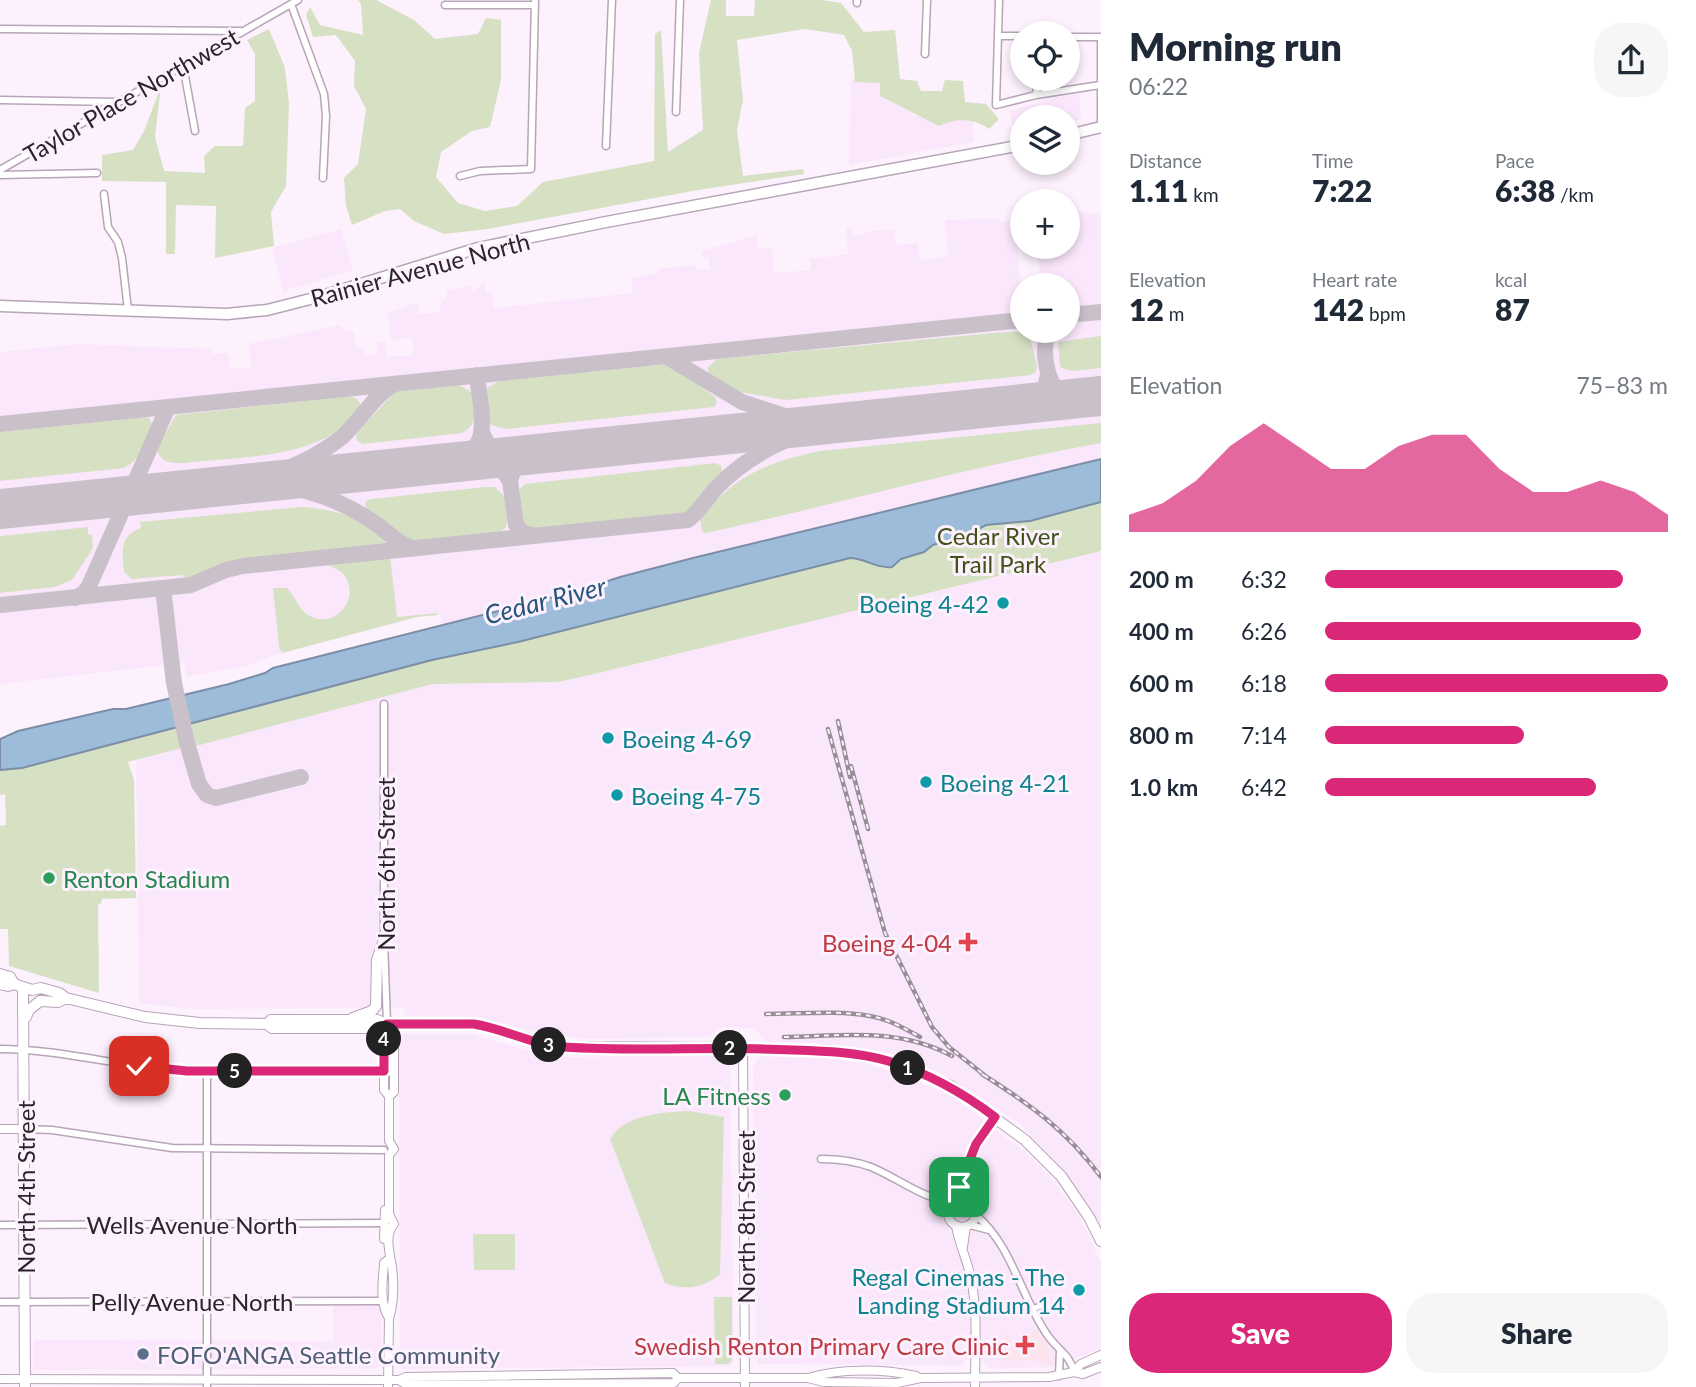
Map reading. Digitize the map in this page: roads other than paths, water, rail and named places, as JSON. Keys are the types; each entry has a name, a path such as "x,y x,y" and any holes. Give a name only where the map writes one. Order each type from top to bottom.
{"main road":[{"path":"1080,132 1101,127"},
{"name":"Rainier Avenue North","path":"0,306 227,314 267,310 478,248 1010,147"},
{"path":"348,1020 372,1011 376,1006 377,960 384,940"},
{"path":"0,974 10,977 39,996 173,1021 267,1024 272,1028 474,1024 539,1043 564,1047 832,1051 885,1060 951,1086 1025,1140 1060,1176 1083,1208 1101,1241"},
{"path":"0,984 23,987"},
{"name":"North 4th Street","path":"23,987 25,1383"},
{"path":"25,1021 29,1010 40,1001 62,1000"},
{"path":"267,1024 271,1020 377,1020 387,1024"}],"street":[{"name":"Taylor Place Northwest","path":"0,170 298,0"},
{"path":"606,146 612,0"},
{"path":"676,112 680,0"},
{"path":"925,54 927,0"},
{"path":"999,0 996,105 1036,95 1100,85"},
{"path":"445,5 535,2 531,169 480,171 460,176"},
{"path":"291,4 324,94 326,116 323,178"},
{"path":"0,29 242,31"},
{"path":"998,36 1010,36"},
{"path":"1080,37 1101,37 1101,127"},
{"path":"183,65 195,131"},
{"path":"1036,91 1036,95"},
{"path":"0,100 118,102"},
{"path":"0,175 97,173"},
{"path":"104,194 108,227 118,242 122,258 128,310"},
{"name":"North 6th Street","path":"384,704 384,940 387,1024 384,1036 384,1090 389,1096 389,1128 393,1135 389,1149 394,1168 389,1176 389,1205 384,1212 389,1224 384,1240 392,1266 388,1384"},
{"name":"North 6th Street","path":"387,1024 394,1036 394,1092 389,1096"},
{"name":"North 8th Street","path":"743,1048 745,1382"},
{"path":"0,1049 74,1054 173,1070 384,1071"},
{"path":"207,1071 207,1383"},
{"path":"948,1214 976,1144 995,1117"},
{"path":"0,1129 52,1130 144,1145 206,1149 389,1149"},
{"path":"821,1159 848,1161 871,1167 932,1197 969,1201"},
{"path":"963,1179 976,1215 1007,1253 1047,1335 1070,1358 1074,1372"},
{"path":"932,1197 956,1226 989,1230"},
{"path":"963,1247 968,1226 976,1215"},
{"name":"Wells Avenue North","path":"0,1224 389,1224"},
{"path":"956,1226 971,1276 975,1387"},
{"name":"North 6th Street","path":"389,1254 384,1263 383,1301 383,1309 389,1318"},
{"name":"Pelly Avenue North","path":"0,1301 383,1301"},
{"path":"974,1308 1036,1308"},
{"path":"1059,1376 1060,1350"},
{"path":"1074,1372 1081,1364 1101,1355"},
{"path":"0,1379 25,1383 388,1384 407,1377 673,1373 678,1378 745,1382 808,1378 824,1382 897,1383 921,1378 1059,1376 1074,1372 1083,1374 1101,1367"},
{"path":"399,1380 407,1385 575,1385 674,1383 678,1378"}],"water":[{"name":"Cedar River","path":"1101,459 1101,502 1030,521 986,525 901,559 892,567 850,558 518,642 432,660 22,768 0,770 0,739 18,731 229,684 273,668 581,590 693,558"}],"railway":[{"path":"838,721 850,777"},
{"path":"828,729 885,933 932,1027 949,1047 988,1078"},
{"path":"851,766 868,829"},
{"path":"766,1014 857,1014 890,1022 920,1037"},
{"path":"784,1037 891,1037 932,1047 952,1056"},
{"path":"982,1074 1061,1132 1101,1177"}],"place":[{"name":"Boeing 4-42","path":"1003,603"},
{"name":"Boeing 4-69","path":"608,738"},
{"name":"Boeing 4-21","path":"926,782"},
{"name":"Boeing 4-75","path":"617,795"},
{"name":"Renton Stadium","path":"49,878"},
{"name":"Boeing 4-04","path":"968,942"},
{"name":"LA Fitness","path":"785,1095"},
{"name":"Regal Cinemas - The Landing Stadium 14","path":"1079,1290"},
{"name":"Swedish Renton Primary Care Clinic","path":"1025,1345"},
{"name":"FOFO'ANGA Seattle Community","path":"143,1354"}],"park label":[{"name":"Cedar River Trail Park","path":"998,549"}]}
